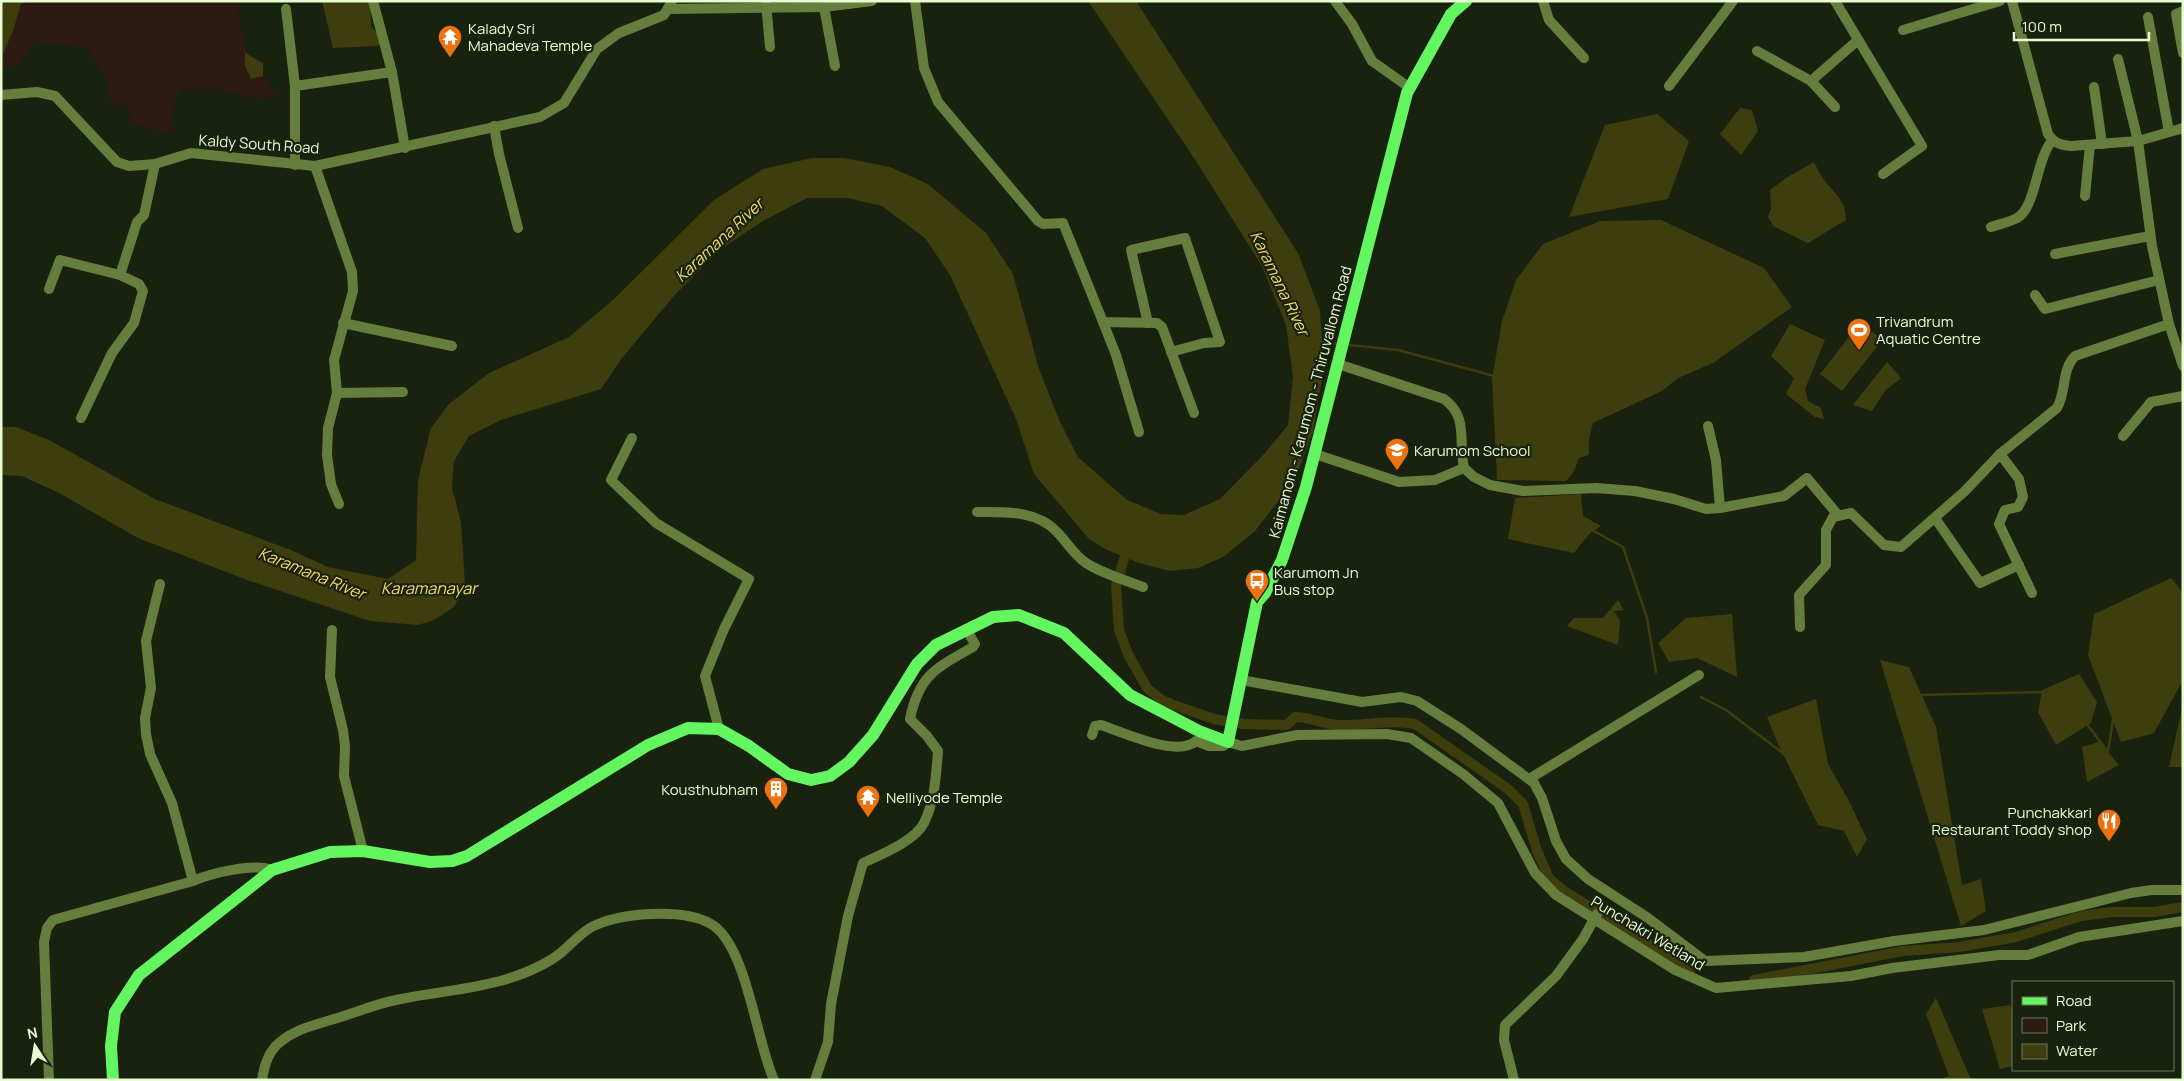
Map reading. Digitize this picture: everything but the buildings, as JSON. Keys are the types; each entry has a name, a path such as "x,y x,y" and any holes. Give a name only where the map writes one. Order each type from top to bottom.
{"main road":[{"name":"Kaimanom - Karumom - Thiruvallom Road","path":"1228,742 1236,713 1240,680 1257,602 1265,593 1285,553 1315,454 1410,88 1451,14 1466,1"},
{"path":"113,1080 111,1046 115,1012 139,975 272,870 330,852 362,851 430,862 452,861 467,856 648,745 688,728 719,729 749,746 788,774 811,780 830,776 849,762 873,735 917,664 936,645 993,617 1019,615 1031,618 1064,633 1130,695 1199,731 1228,742"}],"street":[{"path":"373,1 392,72 405,148"},
{"path":"670,5 824,6 872,1"},
{"path":"915,1 924,68 938,102 1038,221 1043,224 1063,223 1116,355 1138,432"},
{"path":"1335,1 1352,24 1372,61 1410,88"},
{"path":"1543,1 1549,20 1584,58"},
{"path":"1669,86 1734,1"},
{"path":"1835,1 1922,146 1883,174"},
{"path":"1903,30 2000,1"},
{"path":"2012,1 2048,134 2052,141 2060,145 2090,145 2138,141 2183,128"},
{"name":"Kaldy South Road","path":"1,95 37,92 55,96 117,162 130,166 156,164 191,153 315,166 405,148 494,126 540,117 564,103 597,49 620,33 653,20 670,5"},
{"path":"766,5 770,47"},
{"path":"824,6 835,66"},
{"path":"286,9 295,86 295,165"},
{"path":"2183,11 2176,14 2183,53"},
{"path":"2148,17 2168,132"},
{"path":"1811,82 1858,40"},
{"path":"1756,52 1811,82 1835,107"},
{"path":"2118,59 2138,141 2150,236 2169,324 2183,366"},
{"path":"295,86 392,72"},
{"path":"2094,88 2102,144"},
{"path":"494,126 518,228"},
{"path":"1991,227 2018,218 2027,209 2042,156 2052,141"},
{"path":"2086,196 2090,145"},
{"path":"120,275 137,222 144,215 156,164"},
{"path":"315,166 352,272 353,291 334,360 337,393 328,428 327,455 330,484 339,504"},
{"path":"2055,254 2150,236"},
{"path":"1148,323 1131,250 1185,238 1225,342 1204,343 1171,352"},
{"path":"49,289 60,260 120,275 139,284 144,291 134,323 112,353 81,418"},
{"path":"2035,295 2045,309 2160,280"},
{"path":"1104,322 1157,323 1162,327 1194,413"},
{"path":"343,323 452,346"},
{"path":"1800,626 1799,596 1826,565 1826,530 1829,522 1838,515 1851,513 1884,545 1891,548 1901,547 1965,491 2000,454 2057,408 2063,398 2068,363 2075,356 2169,324"},
{"path":"1338,364 1444,399 1456,407 1460,418 1464,468 1474,477 1490,485 1523,491 1596,488 1655,495 1706,509 1784,496 1807,478 1838,515"},
{"path":"337,393 403,392"},
{"path":"2123,436 2151,402 2183,396"},
{"path":"1708,426 1716,460 1720,508"},
{"path":"632,438 611,480 656,523 749,580 724,628 705,676 719,729"},
{"path":"1315,454 1399,482 1435,480 1464,468"},
{"path":"2000,454 2022,487 2022,503 2018,507 2005,510 1999,524 2032,593"},
{"path":"977,512 1008,512 1036,518 1056,531 1078,557 1099,569 1143,587"},
{"path":"1935,518 1980,583 2019,565"},
{"path":"160,584 146,641 151,688 145,718 146,734 150,754 172,804 193,881"},
{"path":"815,1080 828,1042 831,1004 842,945 863,863 906,840 924,824 934,793 938,751 928,736 910,720 914,700 925,679 945,663 973,647 975,644 966,629"},
{"path":"332,630 330,676 343,730 345,746 344,776 362,851"},
{"path":"1529,779 1699,675"},
{"path":"1240,680 1362,702 1401,697 1417,701 1461,729 1529,779 1542,798 1556,841 1566,859 1588,879 1648,918 1705,961 1804,957 1894,941 1984,930 2131,893 2152,890 2183,890"},
{"name":"Punchakri Wetland","path":"1092,735 1095,726 1101,725 1152,744 1161,745 1192,744 1196,741 1209,746 1223,746 1228,742 1242,746 1297,735 1387,734 1410,738 1463,774 1498,803 1535,873 1556,895 1595,916 1675,970 1716,988 1851,976 1892,968 1999,955 2028,955 2079,937 2183,920"},
{"path":"49,1080 44,942 46,928 53,920 65,915 217,873 266,867 272,870"},
{"path":"262,1080 269,1055 278,1044 297,1031 396,1000 445,993 507,979 544,964 589,929 604,920 662,913 682,914 699,918 713,925 724,937 736,955 763,1052 774,1080"},
{"path":"1514,1080 1504,1040 1505,1025 1556,976 1570,959 1595,916"}],"green space":[{"path":"1,1 243,1 238,12 246,50 277,96 260,99 216,88 181,90 174,102 169,134 131,124 129,106 110,102 104,78 88,49 61,44 33,42 19,65 1,67"}],"water":[{"path":"1,1 30,1 21,4 13,31 1,58"},
{"path":"322,1 370,1 371,26 384,41 377,46 333,48"},
{"name":"Karamanayar","path":"1088,1 1136,1 1298,253 1320,311 1324,367 1313,432 1295,480 1255,531 1223,557 1198,568 1170,571 1139,563 1105,549 1089,539 1034,474 1016,419 950,275 925,238 882,206 848,198 807,198 763,221 719,250 673,297 622,358 601,389 501,420 469,436 454,461 452,488 461,522 465,584 454,607 434,620 418,625 370,621 247,580 138,538 59,493 22,476 1,475 1,427 16,427 49,440 155,499 291,550 328,567 388,579 416,560 418,480 431,428 449,404 489,373 569,337 614,299 714,200 763,169 812,158 844,158 890,167 928,184 986,233 1013,274 1039,369 1060,422 1078,457 1127,500 1161,514 1184,515 1220,499 1265,453 1288,425 1293,377 1286,325 1262,266 1194,158"},
{"path":"245,53 263,63 263,76 251,79 245,66"},
{"path":"1740,108 1752,110 1758,131 1741,155 1720,134"},
{"path":"1657,114 1689,141 1668,199 1569,217 1605,125"},
{"path":"1814,162 1825,181 1841,201 1845,209 1846,220 1808,243 1773,226 1768,216 1771,209 1770,190 1786,178"},
{"path":"1661,220 1764,268 1792,307 1713,363 1678,378 1662,391 1593,423 1589,439 1589,455 1579,458 1573,473 1566,481 1497,480 1492,379 1502,321 1516,280 1543,244 1600,221"},
{"path":"1790,324 1825,340 1805,389 1808,401 1821,408 1824,419 1815,417 1786,394 1794,378 1771,356"},
{"path":"1859,324 1883,339 1842,391 1820,374"},
{"path":"1887,362 1901,378 1885,391 1872,411 1853,405"},
{"path":"1581,494 1583,516 1601,526 1590,533 1574,553 1508,539 1515,498"},
{"path":"2171,578 2183,593 2183,680 2154,733 2121,742 2088,655 2094,614"},
{"path":"1618,600 1624,610 1614,611 1620,621 1618,645 1567,626 1574,618 1603,618"},
{"path":"1732,614 1737,677 1697,658 1669,662 1658,643 1686,618"},
{"path":"1880,660 1909,667 1936,727 1962,885 1981,879 1986,911 1961,926"},
{"path":"2079,674 2097,702 2091,723 2056,745 2038,712 2042,690"},
{"path":"1816,699 1828,764 1848,799 1867,839 1857,857 1844,831 1818,825 1778,744 1767,717"},
{"path":"2182,709 2183,767 2169,767"},
{"path":"2099,742 2119,765 2087,782 2082,747"},
{"path":"1936,998 1971,1080 1938,1080 1949,1076 1926,1014"},
{"path":"2010,1005 2012,1012 2012,1066 2000,1069 1982,1009"}],"waterway":[{"path":"1320,342 1338,344"},
{"path":"1349,345 1398,350 1494,376"},
{"path":"1592,530 1623,547 1647,618 1656,672"},
{"path":"1128,546 1116,586 1119,630 1128,654 1147,688 1160,699 1214,719 1243,724 1287,725 1295,717 1337,725 1396,722 1415,724 1508,789 1523,804 1537,851 1549,878 1564,891 1641,939 1690,973"},
{"path":"1918,695 2045,692"},
{"path":"1701,697 1726,710 1784,754"},
{"path":"2086,723 2108,752 2113,719"},
{"path":"1754,980 1903,951 1959,947 2016,937 2081,916 2113,912 2154,912 2183,907"}],"place":[{"name":"Kalady Sri Mahadeva Temple","path":"450,58"},
{"name":"Trivandrum Aquatic Centre","path":"1859,351"},
{"name":"Karumom School","path":"1397,471"},
{"name":"Karumom Jn Bus stop","path":"1257,602"},
{"name":"Kousthubham","path":"776,810"},
{"name":"Nelliyode Temple","path":"868,818"},
{"name":"Punchakkari Restaurant Toddy shop","path":"2109,842"}],"water label":[{"name":"Karamana River","path":"719,240"},
{"name":"Karamana River","path":"1280,283"},
{"name":"Karamana River","path":"312,573"}]}
